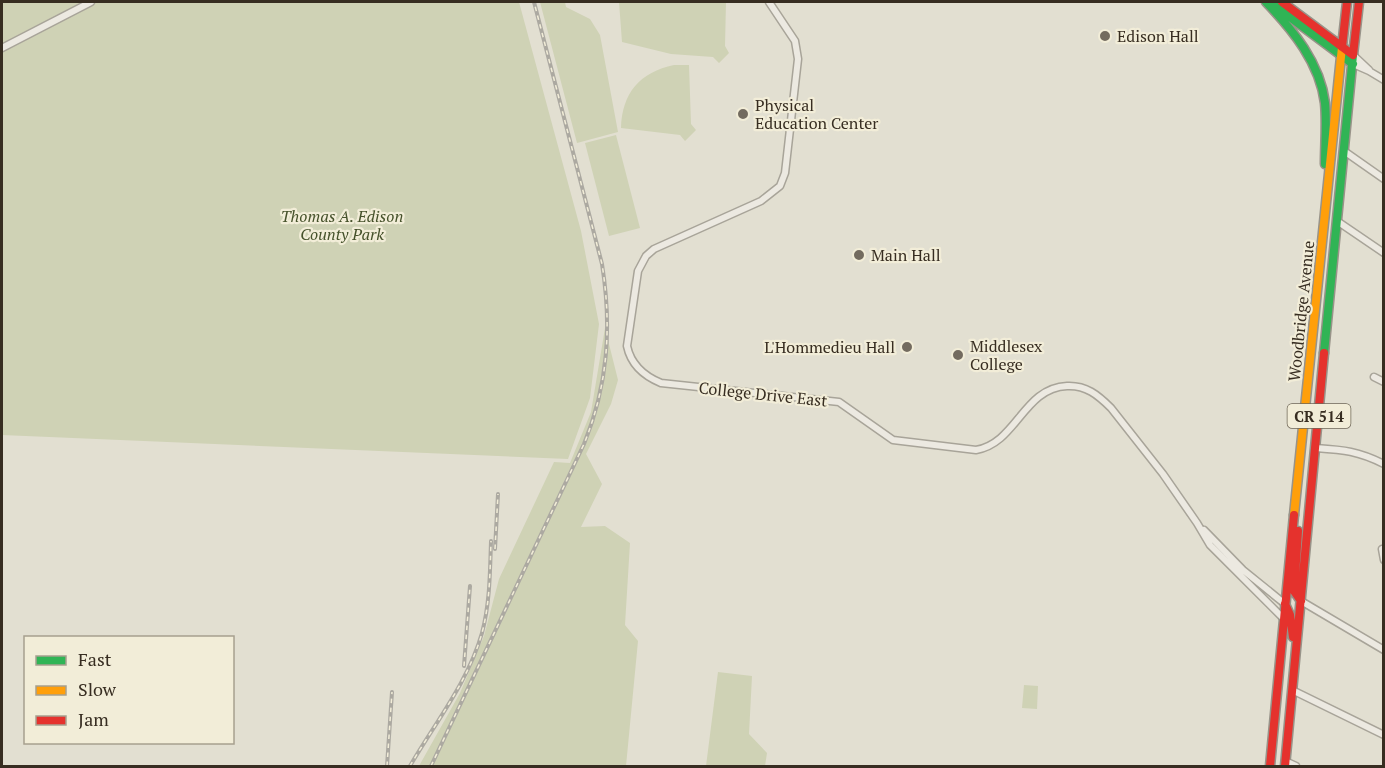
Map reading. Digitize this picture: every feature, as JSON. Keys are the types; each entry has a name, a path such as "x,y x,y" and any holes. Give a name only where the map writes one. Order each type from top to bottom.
{"main road":[{"path":"1267,2 1353,59"},
{"path":"1267,2 1305,51 1320,82 1325,112 1325,215"},
{"path":"1282,2 1342,51"},
{"name":"Woodbridge Avenue","path":"1270,766 1347,2"},
{"name":"Woodbridge Avenue","path":"1285,764 1359,2"},
{"path":"1296,505 1298,537 1294,591 1301,602"},
{"path":"1285,604 1290,615 1295,651"}],"street":[{"path":"2,48 91,2"},
{"name":"College Drive East","path":"769,2 795,41 798,59 784,173 780,186 761,201 654,249 640,264 627,346 629,355 641,372 661,384 839,402 893,440 976,450 997,443 1036,397 1063,386 1079,386 1092,391 1111,408 1163,474 1210,545 1284,618"},
{"path":"1353,59 1383,80"},
{"path":"1344,151 1383,179"},
{"path":"1337,221 1383,253"},
{"path":"1374,377 1383,382"},
{"path":"1316,448 1363,454 1383,464"},
{"path":"1197,523 1243,570 1285,604"},
{"path":"1382,549 1383,561"},
{"path":"1301,602 1383,650"},
{"path":"1292,690 1383,735"},
{"path":"1285,764 1296,766"}],"green space":[{"name":"Thomas A. Edison County Park","path":"2,2 519,2 581,231 599,324 590,398 568,459 2,435"},
{"path":"540,2 565,2 566,7 590,19 600,35 618,132 577,143"},
{"path":"619,2 726,2 725,46 729,53 719,63 713,57 671,54 622,42"},
{"path":"674,65 689,65 691,124 696,130 685,141 680,135 621,128 625,104 635,86 652,73"},
{"path":"616,135 640,228 609,236 585,143"},
{"path":"605,328 618,380 611,404 586,454 602,484 581,527 605,526 630,543 625,625 638,641 626,766 419,766 460,693 484,636 499,579 554,462 570,463 591,412"},
{"path":"718,672 752,676 749,734 767,753 765,766 706,766"},
{"path":"1024,685 1038,686 1037,709 1022,708"}],"railway":[{"path":"431,766 584,444 598,400 606,356 607,310 602,264 534,2"},
{"path":"495,549 498,494"},
{"path":"410,766 460,685 476,651 487,610 491,541"},
{"path":"464,666 470,586"},
{"path":"387,766 392,692"}],"traffic: fast":[{"path":"1266,2 1304,48 1317,74 1325,103 1325,164"},
{"path":"1271,3 1353,64"},
{"path":"1324,353 1353,55"}],"traffic: slow":[{"path":"1294,515 1342,47"}],"traffic: jam":[{"path":"1282,2 1353,55 1359,2"},
{"path":"1342,47 1347,2"},
{"path":"1285,766 1324,353"},
{"path":"1270,766 1294,515"},
{"path":"1298,531 1294,591 1301,601"},
{"path":"1285,604 1290,615 1293,637"}],"place":[{"name":"Edison Hall","path":"1105,36"},
{"name":"Physical Education Center","path":"743,114"},
{"name":"Main Hall","path":"859,255"},
{"name":"L'Hommedieu Hall","path":"907,347"},
{"name":"Middlesex College","path":"958,355"}]}
